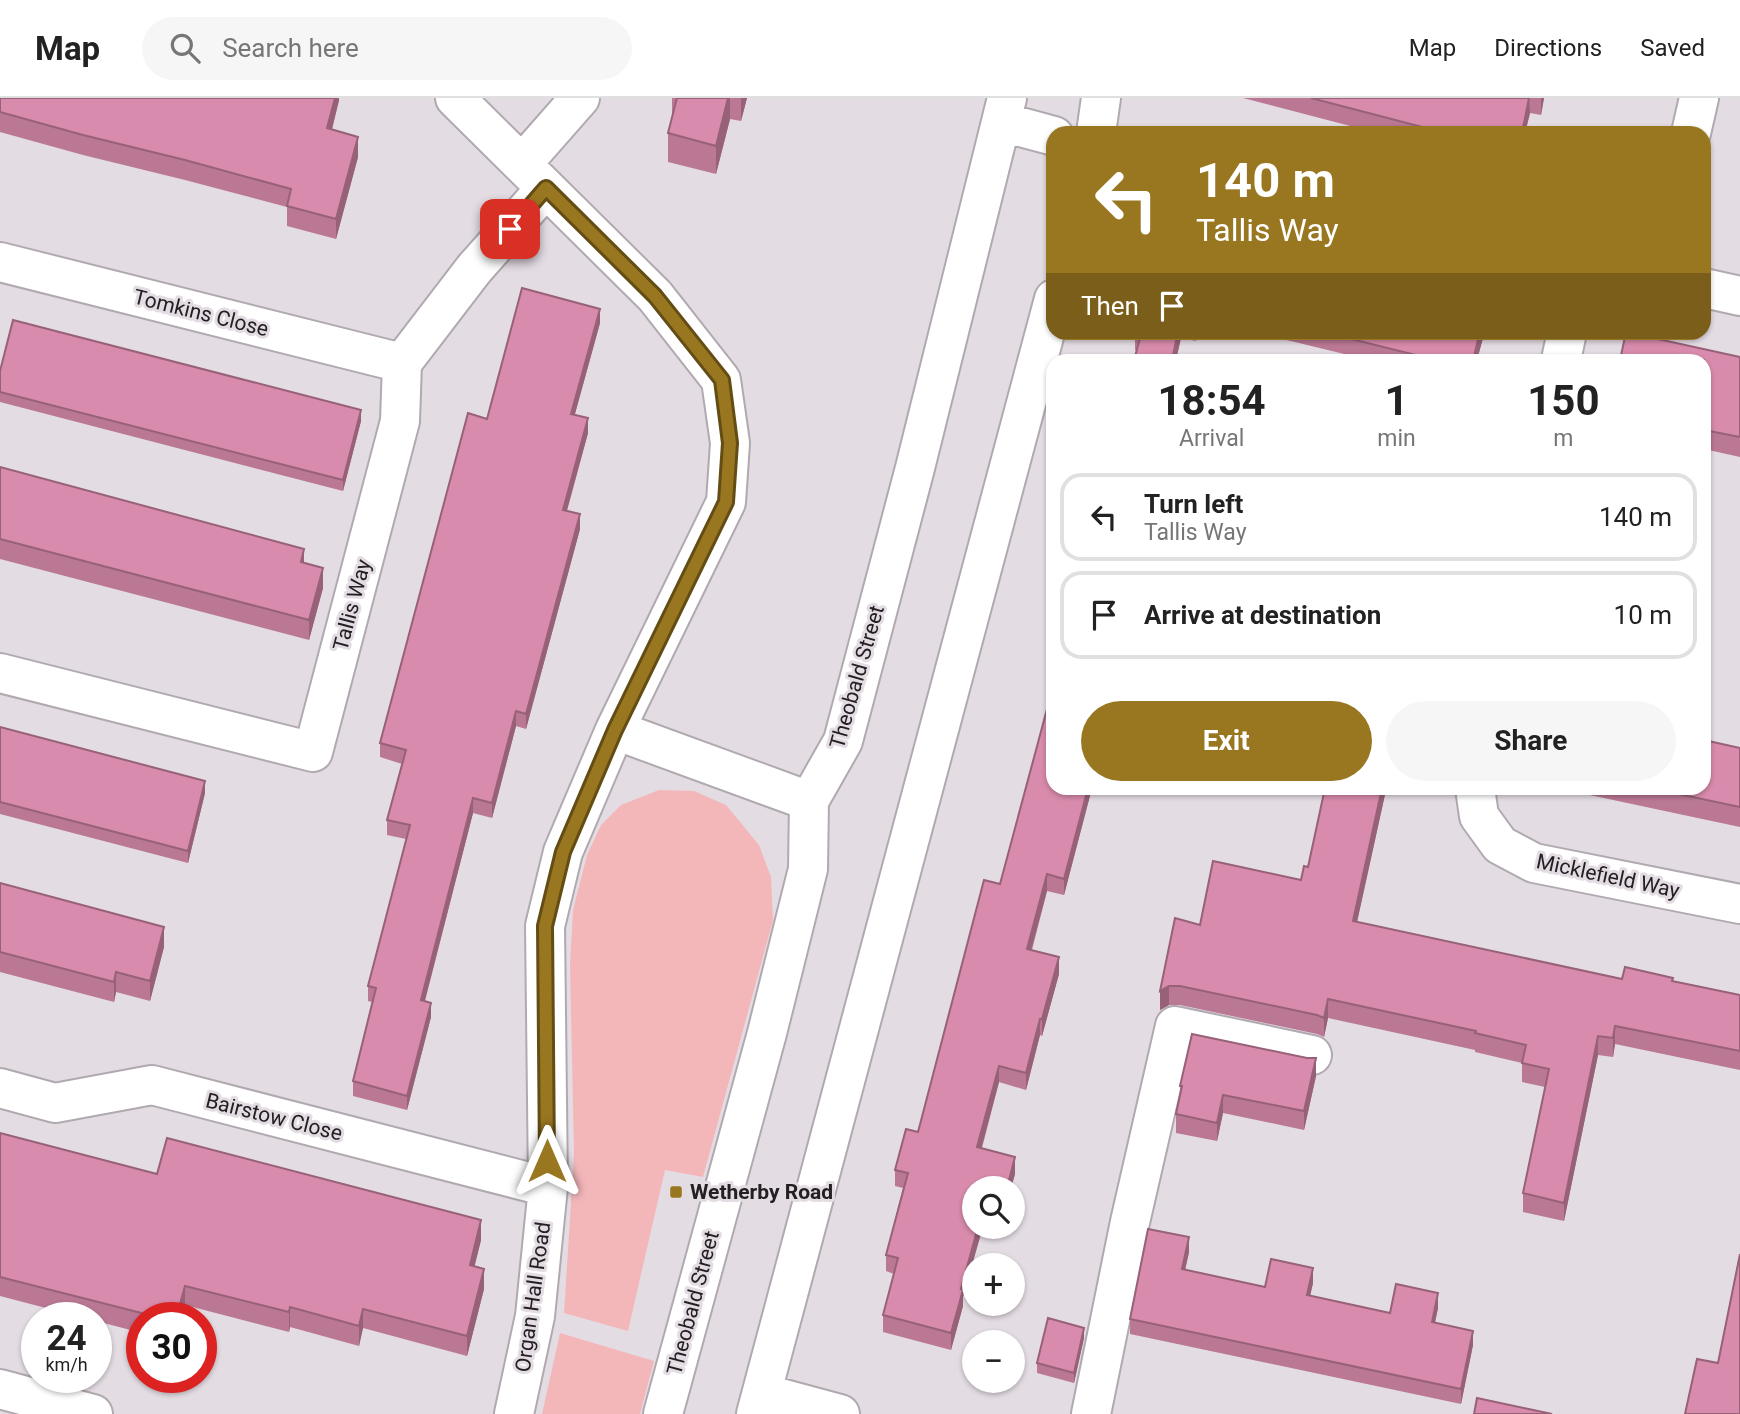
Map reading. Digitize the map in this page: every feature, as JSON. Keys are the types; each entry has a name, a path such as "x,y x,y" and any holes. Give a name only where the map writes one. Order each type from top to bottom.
{"street":[{"name":"Organ Hall Road","path":"455,98 655,296 722,380 730,443 726,502 615,730 563,852 545,926 548,1187 535,1316 514,1414"},
{"path":"402,363 474,269 580,98"},
{"path":"1097,126 1101,98"},
{"path":"1693,126 1699,98"},
{"path":"1004,110 1046,132"},
{"name":"Theobald Street","path":"663,1414 767,1033 808,869 809,801 842,741 915,468 1004,110"},
{"name":"Tomkins Close","path":"0,262 402,363"},
{"path":"1711,290 1740,296"},
{"path":"840,1414 759,1404 1046,329"},
{"name":"Tallis Way","path":"0,673 313,752 400,421 402,363"},
{"path":"615,730 809,801"},
{"name":"Micklefield Way","path":"1476,795 1479,816 1500,845 1534,863 1740,904"},
{"path":"1091,1414 1130,1222 1175,1026 1312,1055"},
{"name":"Bairstow Close","path":"0,1088 55,1103 152,1085 548,1187"},
{"path":"0,1389 93,1414"}],"shaded area":[{"path":"659,790 694,791 726,805 759,845 771,877 773,920 703,1177 665,1170 628,1331 564,1313 574,1154 570,965 573,910 587,855 601,825 621,805"},
{"path":"560,1333 654,1361 640,1414 542,1414"}],"building":[{"path":"0,98 335,98 327,128 358,137 336,219 287,206 291,189 0,112"},
{"path":"677,98 728,98 716,146 668,133"},
{"path":"1311,98 1529,98 1523,126 1418,126"},
{"path":"522,288 600,309 571,414 588,418 563,510 580,514 526,714 516,711 492,803 473,798 421,1000 431,1003 407,1096 353,1081 376,988 368,986 410,825 387,820 406,750 380,743 468,413 487,419"},
{"path":"13,320 361,410 343,480 0,392 0,371"},
{"path":"1140,340 1176,340 1173,354 1136,354"},
{"path":"1355,340 1478,340 1474,354 1412,354"},
{"path":"1624,340 1662,340 1740,357 1740,437 1711,431 1711,354 1621,354"},
{"path":"0,467 304,549 301,562 323,568 309,620 0,539"},
{"path":"1046,713 1046,795 1086,795 1064,879 1047,874 1027,949 1059,957 1026,1073 999,1066 977,1147 1015,1157 1010,1176 962,1176 962,1239 975,1239 971,1253 962,1253 962,1294 951,1333 883,1315 898,1258 886,1255 908,1173 895,1170 906,1129 918,1132 984,880 1000,884"},
{"path":"0,727 205,781 188,851 0,802"},
{"path":"1711,742 1740,748 1740,807 1683,795 1711,795"},
{"path":"1323,795 1380,795 1353,921 1622,979 1625,967 1673,978 1672,981 1740,995 1740,1051 1615,1026 1613,1038 1598,1036 1564,1203 1523,1193 1549,1069 1522,1063 1526,1045 1475,1033 1476,1031 1328,999 1324,1018 1180,986 1169,986 1160,991 1175,918 1200,925 1213,861 1301,880 1304,866 1308,867"},
{"path":"0,883 164,927 150,981 116,972 114,982 0,952"},
{"path":"1192,1034 1316,1058 1304,1111 1223,1095 1217,1123 1176,1114"},
{"path":"0,1133 157,1174 167,1138 481,1220 470,1265 484,1269 467,1336 363,1309 359,1326 290,1307 289,1312 185,1286 180,1302 126,1302 126,1309 112,1306 112,1302 98,1302 0,1277"},
{"path":"1148,1229 1189,1237 1182,1269 1265,1287 1271,1259 1313,1268 1307,1295 1390,1313 1396,1284 1438,1293 1432,1322 1473,1331 1461,1389 1130,1319"},
{"path":"1740,1254 1740,1414 1685,1414 1697,1359 1718,1363"},
{"path":"1048,1318 1084,1328 1074,1373 1037,1363"},
{"path":"1477,1398 1552,1414 1474,1414"}],"place":[{"name":"Wetherby Road","path":"676,1192"}],"route":[{"path":"510,229 546,188 655,296 722,380 730,443 726,502 615,730 563,852 545,926 547,1161"}]}
